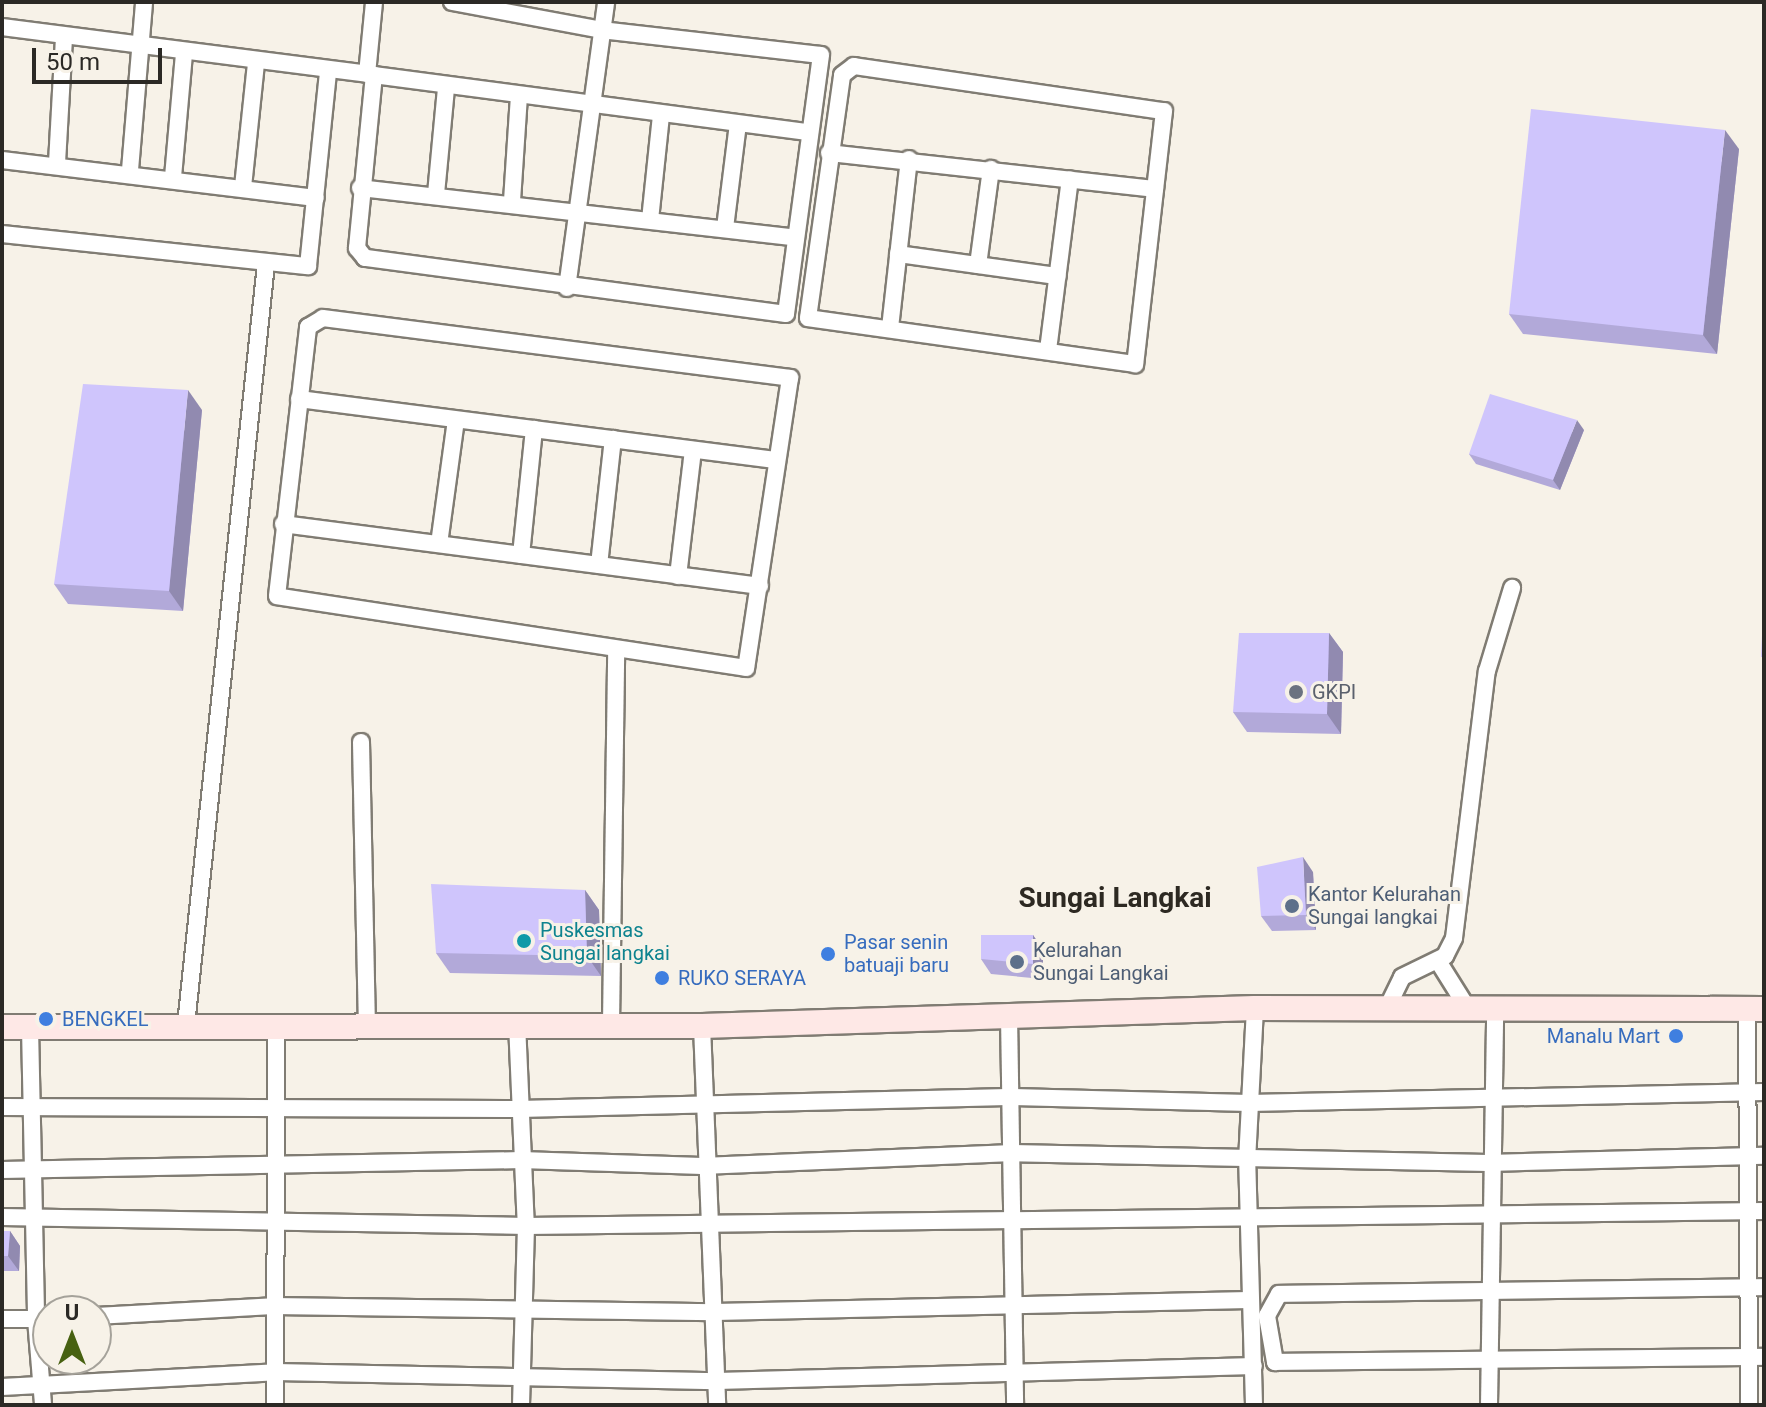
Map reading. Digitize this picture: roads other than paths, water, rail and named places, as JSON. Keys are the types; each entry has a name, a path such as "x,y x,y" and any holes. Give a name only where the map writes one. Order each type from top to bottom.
{"street":[{"path":"130,170 144,2"},
{"path":"2,27 184,54 367,74 374,2"},
{"path":"452,2 601,30 817,52 822,62 792,237 786,314 567,288 365,258 357,248 360,188 374,75 446,88 809,132"},
{"path":"567,288 606,2"},
{"path":"57,163 64,37"},
{"path":"173,177 184,54"},
{"path":"243,187 256,63"},
{"path":"854,66 1164,111 1135,364 808,318 829,153 842,75 854,66"},
{"path":"2,234 297,269 311,263 328,72"},
{"path":"436,194 446,88"},
{"path":"512,201 519,96"},
{"path":"650,220 661,116"},
{"path":"725,228 738,124"},
{"path":"829,153 909,159 1155,189"},
{"path":"890,328 909,159"},
{"path":"2,160 130,170 316,198"},
{"path":"978,265 991,169"},
{"path":"1048,350 1070,179"},
{"path":"360,188 512,201 577,214 792,237"},
{"path":"898,254 1057,276"},
{"path":"186,1025 266,264"},
{"path":"323,318 790,378 775,460 760,586 746,668 279,598 283,524 308,327 323,318"},
{"path":"299,399 775,460"},
{"path":"439,544 456,420"},
{"path":"521,555 534,429"},
{"path":"599,565 613,439"},
{"path":"678,576 693,450"},
{"path":"283,524 760,586"},
{"path":"1387,1008 1402,977 1438,961 1454,938 1487,671 1512,588"},
{"path":"611,1024 616,650"},
{"path":"361,742 367,1022"},
{"path":"1438,961 1468,1009"},
{"path":"1254,1405 1247,1161 1255,1008"},
{"path":"2,1027 367,1022 702,1026 1255,1008 1756,1009 1746,1093 1744,1287 1758,1357 1749,1405"},
{"path":"1489,1405 1486,1288 1491,1219 1489,1098 1495,1010"},
{"path":"1009,1015 1009,1306 1015,1405"},
{"path":"517,1023 526,1226 521,1405"},
{"path":"275,1405 273,1306 276,1224 273,1164 276,1024"},
{"path":"702,1026 702,1166 715,1312 717,1405"},
{"path":"30,1027 30,1169 40,1295"},
{"path":"2,1107 274,1105 519,1109 703,1107 1008,1097 1249,1103 1764,1092"},
{"path":"2,1170 521,1160 702,1166 1007,1153 1247,1161 1488,1163 1764,1156"},
{"path":"2,1217 526,1226 1250,1217 1491,1219 1764,1211"},
{"path":"1758,1357 1488,1363 1275,1362 1267,1316 1279,1294 1486,1288 1764,1287"},
{"path":"112,1315 273,1306 523,1304 715,1312 1249,1300"},
{"path":"2,1319 32,1319"},
{"path":"2,1387 276,1372 523,1373 717,1381 1254,1366"},
{"path":"42,1375 43,1405"}],"place":[{"name":"GKPI","path":"1296,692"},
{"name":"Kantor Kelurahan Sungai langkai","path":"1292,906"},
{"name":"Puskesmas Sungai langkai","path":"524,941"},
{"name":"Pasar senin batuaji baru","path":"828,954"},
{"name":"Kelurahan Sungai Langkai","path":"1017,962"},
{"name":"RUKO SERAYA","path":"662,978"},
{"name":"BENGKEL","path":"46,1019"},
{"name":"Manalu Mart","path":"1676,1036"}],"district":[{"name":"Sungai Langkai","path":"1115,898"}]}
